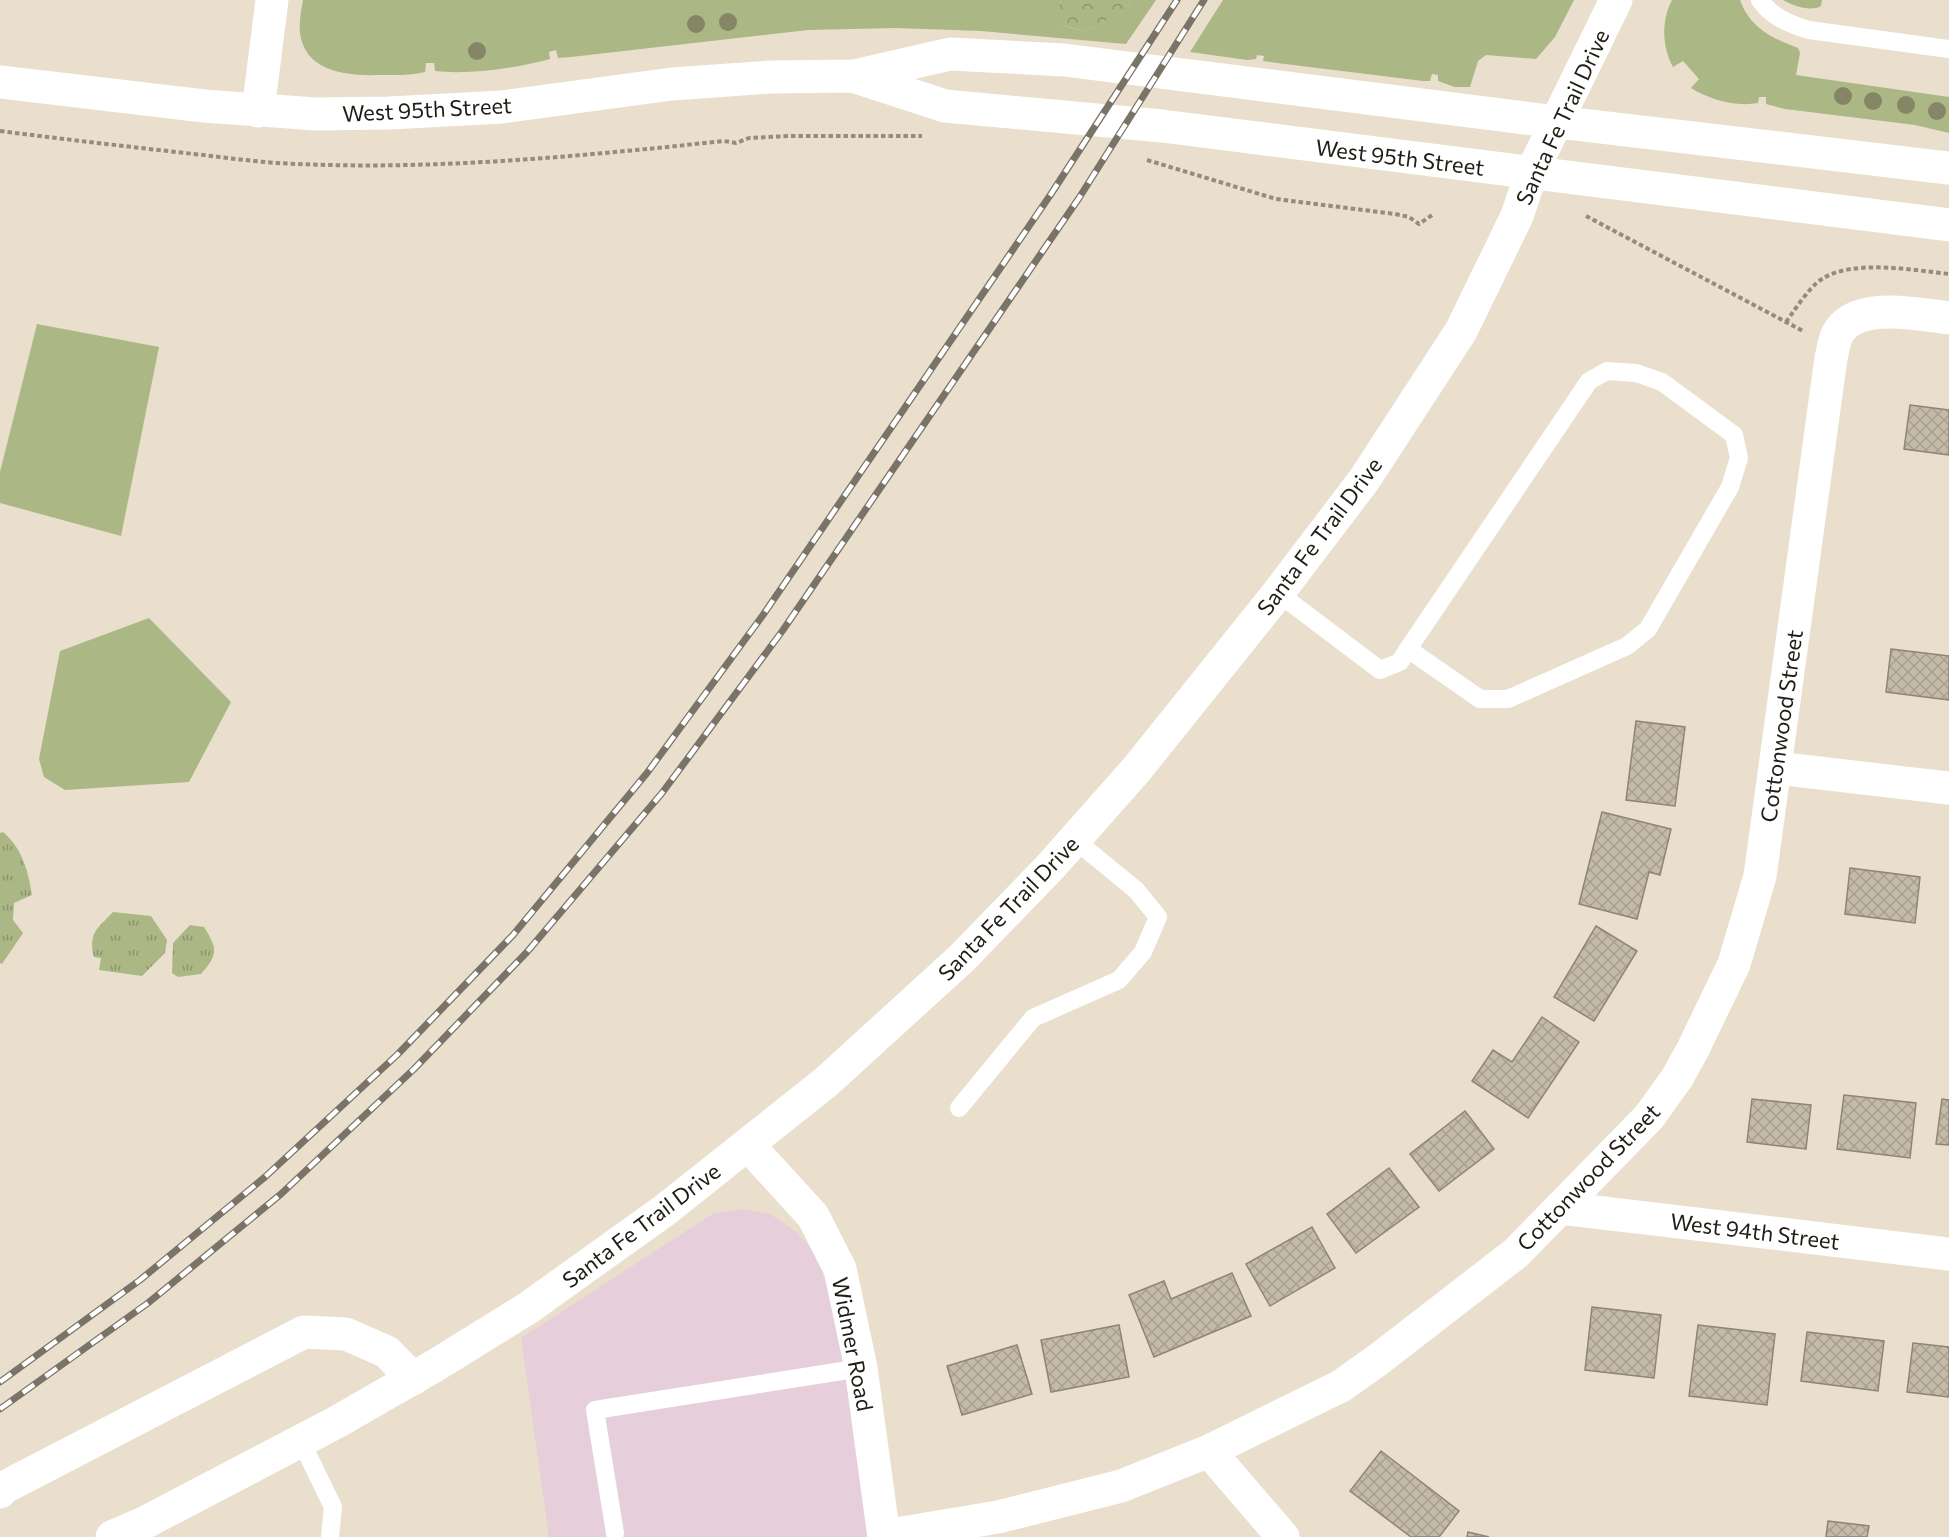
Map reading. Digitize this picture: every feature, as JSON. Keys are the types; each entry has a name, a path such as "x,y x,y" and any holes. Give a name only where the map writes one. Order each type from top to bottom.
{"main road":[{"path":"258,111 272,0"},
{"name":"Santa Fe Trail Drive","path":"112,1537 142,1524 301,1441 413,1379 528,1308 665,1210 826,1082 962,958 1075,840 1136,770 1278,593 1364,480 1461,331 1517,216 1531,174 1616,0"},
{"name":"West 95th Street","path":"0,82 258,111 316,114 401,113 502,106 672,84 771,77 854,76 950,54 1064,60 1557,122 1949,168"},
{"name":"West 95th Street","path":"854,76 945,105 1162,126 1949,225"},
{"name":"Cottonwood Street","path":"884,1536 998,1517 1120,1486 1209,1451 1341,1386 1380,1359 1516,1253 1649,1117 1694,1050 1734,964 1760,876 1831,358 1837,334 1849,321 1873,312 1949,318"},
{"path":"1776,768 1949,788"},
{"name":"Widmer Road","path":"747,1145 813,1216 840,1269 861,1368 884,1536"},
{"name":"West 94th Street","path":"1561,1208 1949,1254"},
{"path":"0,1491 304,1332 346,1334 387,1352 413,1379"},
{"path":"1209,1451 1283,1537"}],"lane":[{"path":"1760,0 1771,13 1788,23 1809,30 1949,49"},
{"path":"1278,593 1380,670 1400,662 1408,649 1589,381 1607,371 1636,373 1662,382 1734,435 1739,458 1730,487 1648,629 1627,646 1508,699 1480,699 1408,649"},
{"path":"959,1108 1033,1018 1119,980 1143,952 1158,917 1136,890 1075,840"},
{"path":"615,1533 595,1410 861,1368"},
{"path":"301,1441 333,1507 330,1537"}],"path":[{"path":"0,131 253,160 358,165 491,163 724,141 736,143 749,138 768,137 927,136"},
{"path":"1140,158 1276,199 1395,214 1409,217 1419,224 1432,215"},
{"path":"1586,216 1812,336"}],"shaded area":[{"path":"742,1209 770,1214 791,1228 808,1244 821,1269 834,1309 872,1537 549,1537 521,1338 714,1213"}],"green space":[{"path":"303,0 1061,0 1058,14 1062,25 1083,30 1091,29 1103,22 1131,0 1156,0 1126,44 981,31 896,28 808,30 571,57 558,58 556,50 549,52 550,59 508,68 448,72 435,71 434,63 426,63 425,72 366,75 329,69 310,56 300,33"},
{"path":"1061,0 1131,0 1103,22 1091,29 1083,30 1062,25 1057,14"},
{"path":"1223,0 1574,0 1555,37 1536,59 1486,55 1478,61 1470,87 1455,87 1438,81 1438,75 1432,74 1430,81 1423,81 1263,61 1264,56 1257,55 1256,59 1247,60 1190,52"},
{"path":"1672,0 1740,0 1744,10 1763,31 1798,48 1800,53 1796,75 1949,97 1949,133 1915,125 1785,109 1766,104 1766,97 1759,97 1758,103 1741,104 1723,102 1698,92 1691,88 1699,79 1683,61 1673,67 1669,59 1664,34 1668,8"},
{"path":"1783,0 1822,0 1821,6 1807,8"},
{"path":"37,324 159,347 121,536 0,503 0,472"},
{"path":"149,618 231,702 189,782 65,790 44,777 39,759 60,651"},
{"path":"3,832 15,845 23,860 32,895 14,903 13,920 23,933 2,964 0,963 0,833"},
{"path":"113,912 151,916 167,940 165,953 142,976 99,970 101,958 94,957 93,937 98,927"},
{"path":"190,925 204,927 214,947 213,957 201,974 178,977 172,973 173,943"}],"building":[{"path":"1910,405 1949,410 1949,455 1904,449"},
{"path":"1891,649 1949,656 1949,700 1886,692"},
{"path":"1636,721 1685,727 1675,806 1626,800"},
{"path":"1602,812 1671,829 1660,875 1649,872 1637,919 1579,904"},
{"path":"1850,868 1920,877 1915,923 1845,914"},
{"path":"1596,926 1637,951 1594,1021 1554,997"},
{"path":"1542,1017 1579,1042 1528,1118 1472,1081 1493,1050 1512,1062"},
{"path":"1844,1095 1916,1103 1910,1158 1837,1149"},
{"path":"1752,1099 1811,1105 1806,1149 1747,1142"},
{"path":"1942,1099 1949,1100 1949,1145 1936,1144"},
{"path":"1465,1111 1494,1149 1439,1191 1410,1154"},
{"path":"1389,1168 1419,1207 1356,1253 1327,1214"},
{"path":"1312,1227 1335,1268 1270,1306 1246,1264"},
{"path":"1232,1273 1251,1316 1154,1357 1129,1295 1164,1281 1171,1299"},
{"path":"1592,1307 1661,1315 1654,1378 1585,1370"},
{"path":"1119,1325 1129,1377 1051,1392 1041,1340"},
{"path":"1698,1325 1775,1334 1767,1405 1689,1396"},
{"path":"1807,1332 1884,1341 1878,1391 1801,1381"},
{"path":"1913,1343 1949,1347 1949,1397 1907,1392"},
{"path":"1017,1345 1032,1394 962,1415 947,1366"},
{"path":"1381,1451 1459,1511 1439,1537 1411,1537 1350,1491"},
{"path":"1828,1521 1869,1526 1867,1537 1826,1537"},
{"path":"1468,1532 1489,1537 1467,1537"}],"railway":[{"path":"0,1382 140,1280 265,1177 398,1054 513,935 647,773 763,615 1051,194 1177,0"},
{"path":"0,1409 148,1303 281,1194 414,1069 527,952 662,793 783,630 1079,198 1204,0"}]}
